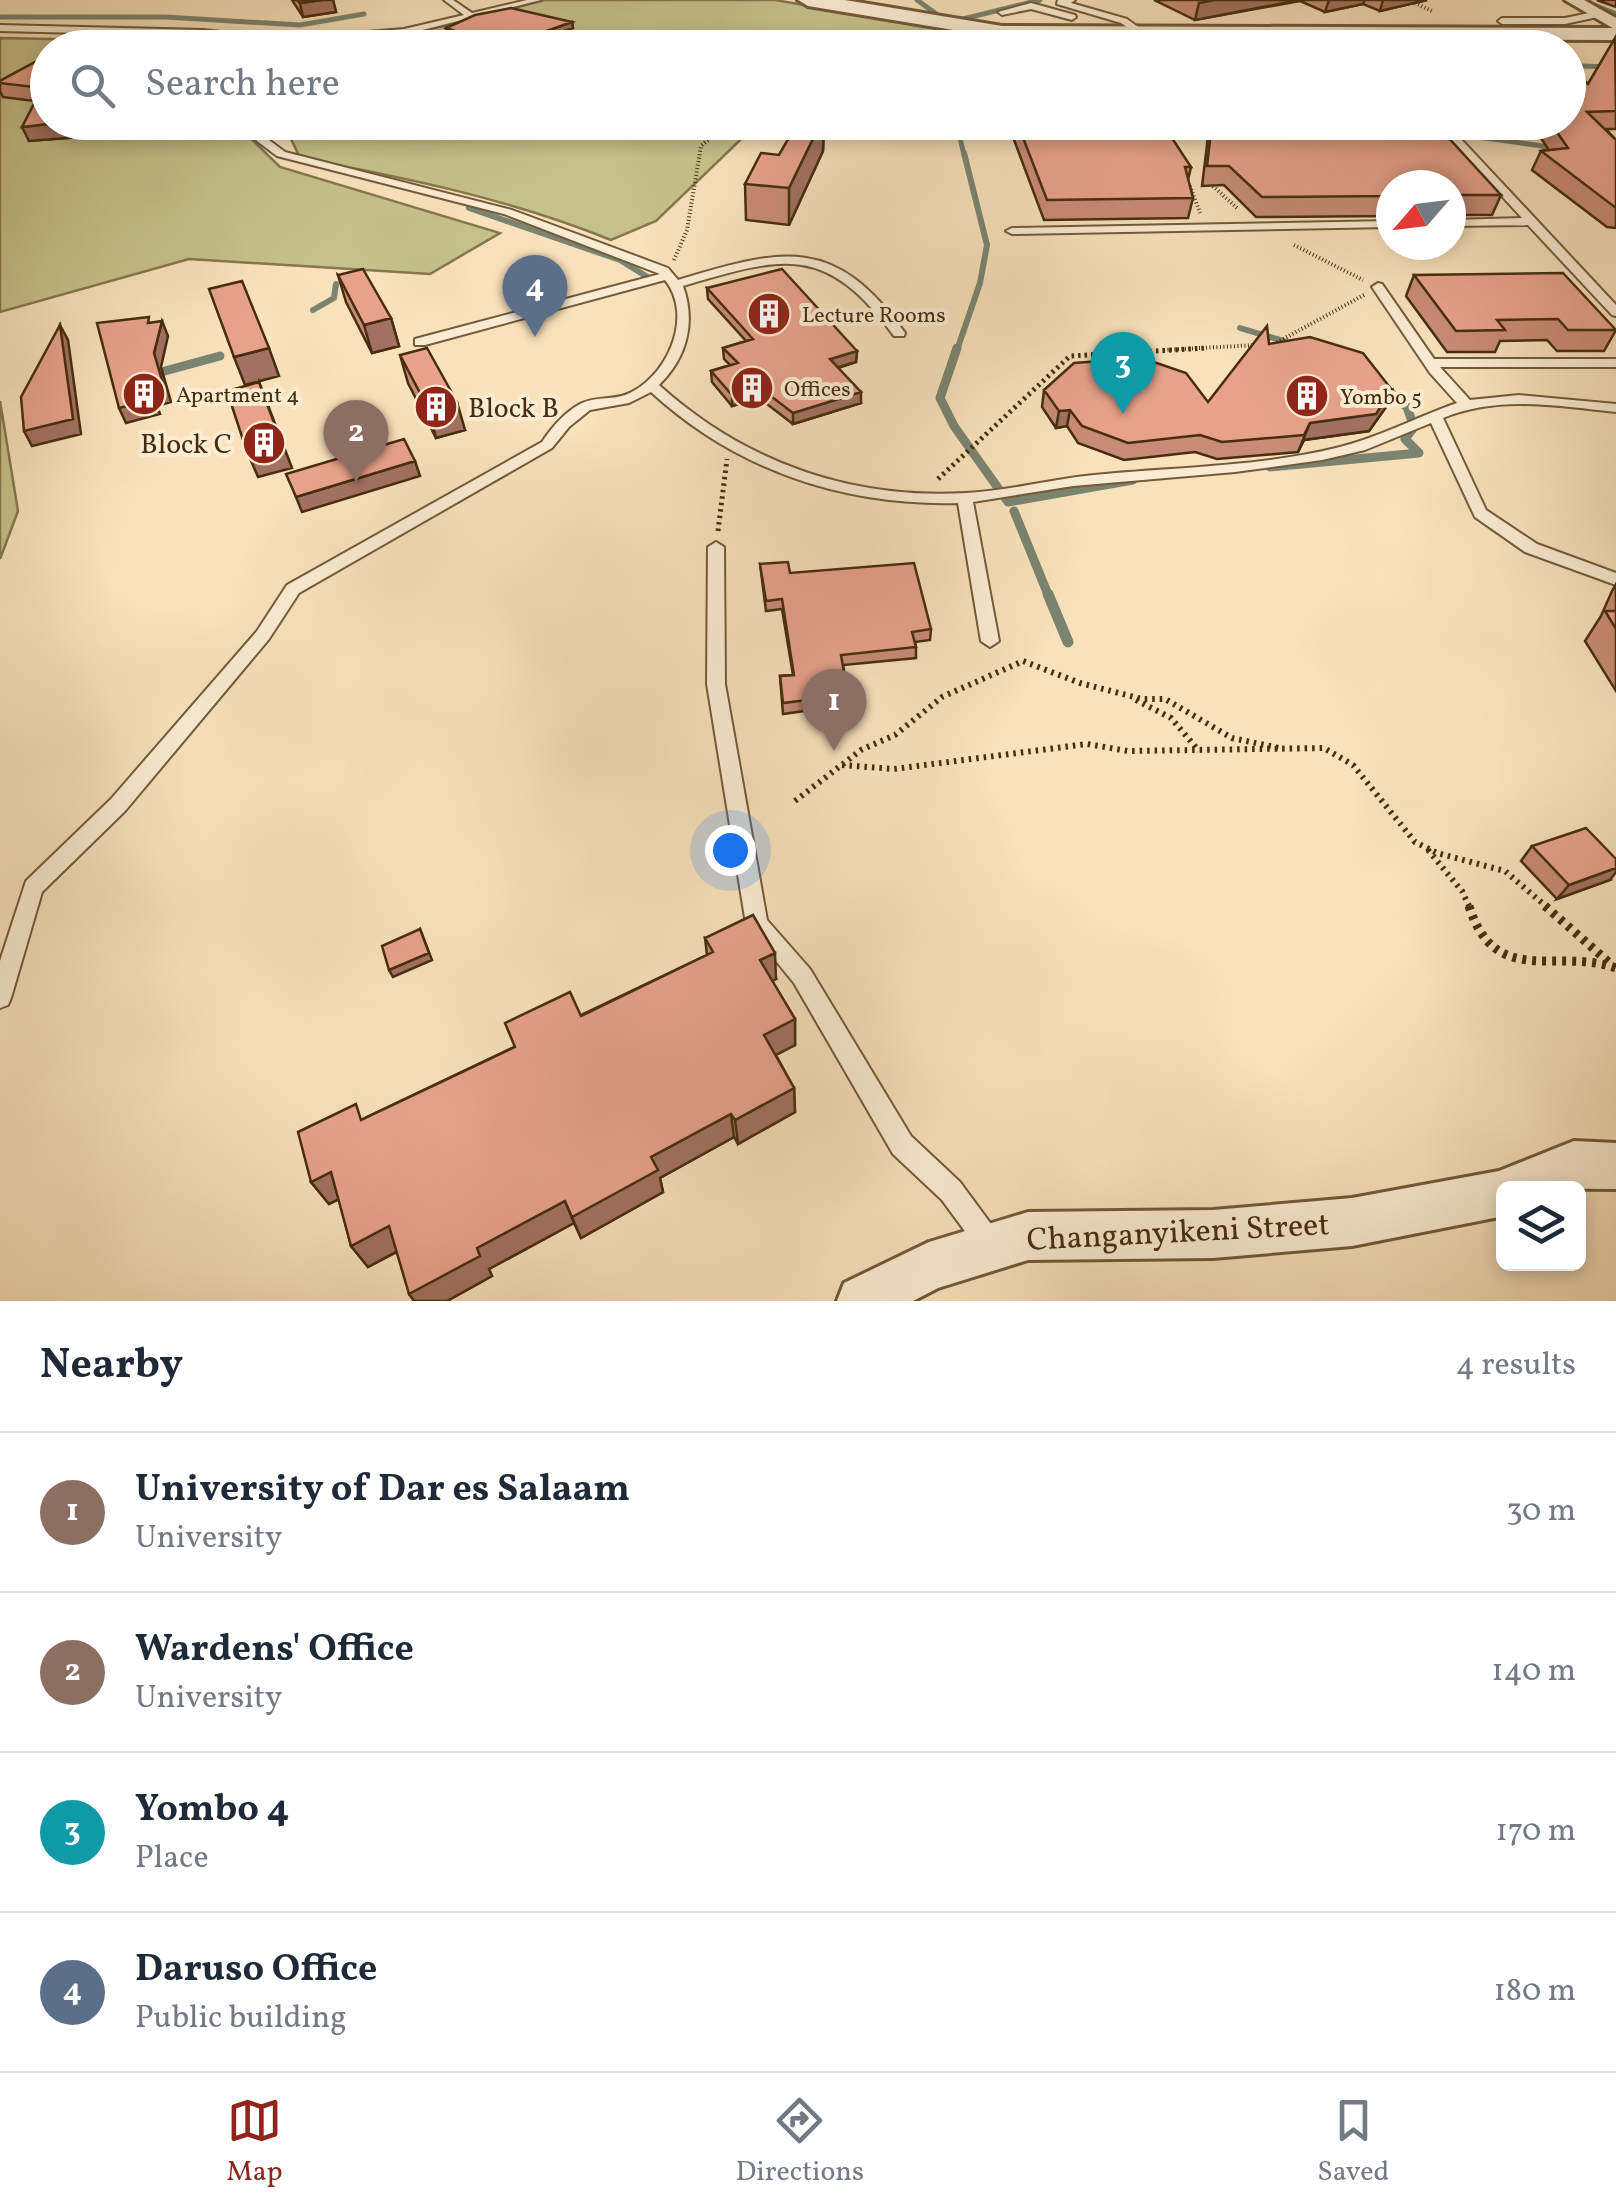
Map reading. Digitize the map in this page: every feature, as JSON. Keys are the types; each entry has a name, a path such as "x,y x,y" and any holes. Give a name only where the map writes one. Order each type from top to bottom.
{"street":[{"path":"808,0 990,30"},
{"path":"1573,0 1616,25"},
{"path":"1586,35 1616,34"},
{"path":"1532,1181 1574,1164 1616,1166"},
{"name":"Changanyikeni Street","path":"862,1301 930,1266 991,1244 1028,1236 1213,1234 1352,1222 1496,1194"}],"lane":[{"path":"448,0 468,14"},
{"path":"411,30 537,0"},
{"path":"1071,0 1060,2 1143,30"},
{"path":"1002,12 1030,6 1084,20 1101,13"},
{"path":"1502,21 1565,21 1599,14"},
{"path":"0,28 81,30"},
{"path":"261,140 280,154 508,212 673,279"},
{"path":"1456,140 1616,312"},
{"path":"1466,222 1534,221"},
{"path":"1012,230 1376,224"},
{"path":"420,342 756,260 836,269 868,289 900,333"},
{"path":"0,998 33,887 118,805 263,635 292,590 547,445 562,424 590,403 630,398 650,384 671,361 685,332 673,279"},
{"path":"1378,287 1430,363 1466,404"},
{"path":"1430,363 1616,363"},
{"path":"650,384 676,411 729,444 858,496 916,499 965,498 1040,484 1322,456 1375,444 1466,404 1530,401 1616,408"},
{"path":"1436,420 1480,513 1531,548 1616,579"},
{"path":"965,498 990,641"},
{"path":"716,548 716,684 757,924 802,976 902,1145 951,1191 991,1244"}],"path":[{"path":"673,279 701,146 708,140"},
{"path":"1256,226 1378,287"},
{"path":"916,499 1070,356 1278,344 1378,287"},
{"path":"716,548 729,444"},
{"path":"795,801 870,744 895,735 942,697 1012,664 1034,662 1067,678 1130,696 1166,700 1232,738 1285,750"},
{"path":"1130,696 1171,718 1200,752"},
{"path":"842,765 894,769 1087,744 1128,751 1200,752 1285,750 1305,745 1340,753 1400,828 1428,850 1505,870 1614,966"},
{"path":"1428,850 1441,875 1462,891 1475,928 1504,955 1563,965 1614,966"}],"shaded area":[{"path":"544,0 775,0 945,29 945,30 427,30"},
{"path":"0,38 30,39 30,140 252,140 280,167 500,233 430,274 189,259 0,312"},
{"path":"292,140 740,140 656,221 611,240 496,201 300,158"},
{"path":"0,401 18,511 0,559"}],"building":[{"path":"511,8 572,22 549,30 446,28 475,15"},
{"path":"1615,38 1616,111 1587,112 1616,140 1616,208 1541,151 1568,148 1562,140 1586,140 1586,82"},
{"path":"30,65 30,87 0,81"},
{"path":"788,140 812,140 789,188 745,184 761,153 779,155"},
{"path":"1024,140 1173,140 1191,167 1185,167 1193,198 1047,200"},
{"path":"1210,140 1451,140 1501,195 1466,195 1466,170 1376,170 1376,196 1262,197 1229,166 1207,166"},
{"path":"363,269 391,318 364,325 338,275"},
{"path":"782,269 857,351 830,359 861,392 793,413 759,387 732,395 711,371 738,363 723,348 753,339 707,288"},
{"path":"1563,273 1616,330 1568,330 1558,319 1497,320 1505,330 1456,331 1414,275"},
{"path":"242,281 269,348 234,357 209,289"},
{"path":"149,317 148,323 162,321 154,353 164,387 150,391 153,400 119,408 97,323"},
{"path":"60,325 73,419 24,431 21,397"},
{"path":"1267,326 1269,344 1310,337 1363,353 1392,390 1376,414 1310,423 1304,435 1222,442 1200,435 1128,443 1082,426 1070,410 1059,411 1044,390 1074,363 1142,358 1186,373 1208,402"},
{"path":"427,348 457,402 429,410 400,355"},
{"path":"259,382 280,439 246,449 227,391"},
{"path":"404,439 415,461 296,497 286,474"},
{"path":"788,562 790,573 914,563 931,629 912,632 916,647 841,655 848,695 783,703 780,676 794,675 782,599 766,601 760,564"},
{"path":"1605,611 1616,611 1616,629"},
{"path":"1586,828 1616,859 1616,868 1569,885 1532,846"},
{"path":"753,915 775,953 760,960 795,1019 764,1035 794,1088 735,1120 731,1114 651,1157 658,1170 572,1217 565,1201 477,1248 480,1256 409,1294 389,1226 351,1246 331,1172 311,1182 298,1132 356,1104 361,1120 515,1047 505,1023 570,992 581,1016 713,952 705,938"},
{"path":"420,929 429,953 389,970 382,946"}],"waterway":[{"path":"917,0 942,18"},
{"path":"963,19 1040,0"},
{"path":"1581,0 1616,14"},
{"path":"0,17 165,17 300,25 364,14"},
{"path":"1586,66 1616,67"},
{"path":"960,140 964,155"},
{"path":"1499,140 1556,148"},
{"path":"957,350 980,283 987,245 964,153"},
{"path":"469,208 620,260 649,278"},
{"path":"313,310 334,298 336,284"},
{"path":"1240,328 1297,345"},
{"path":"957,348 940,398 954,426 1008,502 1133,480"},
{"path":"150,375 220,356"},
{"path":"1270,467 1419,453 1405,439 1414,427 1407,407 1383,386"},
{"path":"1014,511 1049,597"},
{"path":"1048,594 1068,642"}],"place":[{"name":"Lecture Rooms","path":"769,314"},
{"name":"Daruso Office","path":"535,337"},
{"name":"Offices","path":"752,388"},
{"name":"Apartment 4","path":"144,394"},
{"name":"Yombo 5","path":"1307,396"},
{"name":"Block B","path":"436,407"},
{"name":"Yombo 4","path":"1123,414"},
{"name":"Block C","path":"264,443"},
{"name":"Wardens' Office","path":"356,482"},
{"name":"University of Dar es Salaam","path":"834,751"}]}
